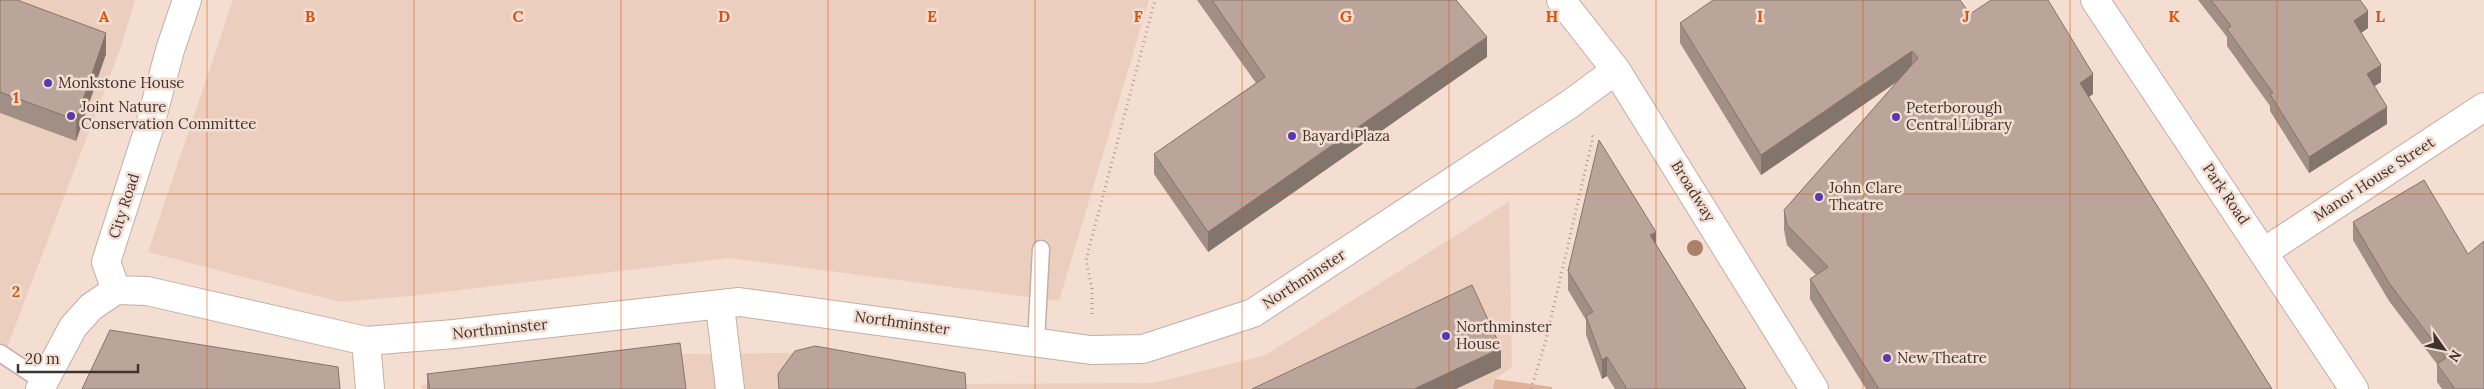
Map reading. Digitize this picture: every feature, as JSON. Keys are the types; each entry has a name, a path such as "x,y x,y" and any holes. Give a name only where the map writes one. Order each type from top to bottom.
{"street":[{"name":"City Road","path":"116,290 106,262 150,125 170,50 187,0"},
{"name":"Broadway","path":"1561,0 1616,70 1814,389"},
{"name":"Park Road","path":"2095,0 2354,389"},
{"name":"Northminster","path":"116,290 147,291 366,341 720,306 739,302 1091,350 1143,349 1253,313 1570,104 1616,70"},
{"name":"Manor House Street","path":"2264,252 2484,107"},
{"path":"42,385 73,327 91,307 116,290"},
{"path":"720,306 730,389"},
{"path":"366,341 370,389"}],"lane":[{"path":"1036,342 1041,249"},
{"path":"0,353 42,385"}],"path":[{"path":"1091,350 1092,289 1086,260 1155,0"},
{"path":"1531,389 1553,312 1593,137"}],"shaded area":[{"path":"0,0 135,0 121,47 0,366"},
{"path":"233,0 1149,0 1059,301 729,258 410,296 340,302 148,252"},
{"path":"1509,202 1512,367 1495,379 1493,389 422,389 421,385 682,354 808,353 965,384 1154,383 1266,355"},
{"path":"1495,379 1552,387 1552,389 1493,389"}],"building":[{"name":"Monkstone House","path":"0,0 17,0 106,33 76,120 0,92"},
{"name":"Bayard Plaza","path":"1212,0 1456,0 1487,37 1208,232 1154,154 1265,77"},
{"path":"1713,0 1960,0 1970,14 1991,0 2048,0 2093,74 2080,83 2272,389 1879,389 1810,279 1828,267 1787,225 1784,210 1918,58 1912,51 1761,155 1680,23"},
{"path":"2211,0 2360,0 2368,11 2354,21 2381,65 2367,74 2387,107 2309,157 2270,94 2273,93 2227,29 2231,26"},
{"path":"1599,140 1656,232 1650,235 1746,389 1627,389 1607,357 1602,360 1586,316 1593,312 1568,271"},
{"path":"2424,180 2468,254 2484,241 2484,389 2455,389 2437,364 2446,358 2389,283 2353,222"},
{"name":"Northminster House","path":"1472,285 1501,348 1414,389 1252,389"},
{"path":"110,330 338,367 340,389 82,389"},
{"path":"680,343 686,389 430,389 427,374"},
{"path":"815,346 965,373 966,389 779,389 778,374 795,351"}],"place":[{"name":"Monkstone House","path":"48,83"},
{"name":"Joint Nature Conservation Committee","path":"71,116"},
{"name":"Peterborough Central Library","path":"1896,117"},
{"name":"Bayard Plaza","path":"1292,136"},
{"name":"John Clare Theatre","path":"1819,197"},
{"name":"Northminster House","path":"1446,336"},
{"name":"New Theatre","path":"1887,358"}]}
